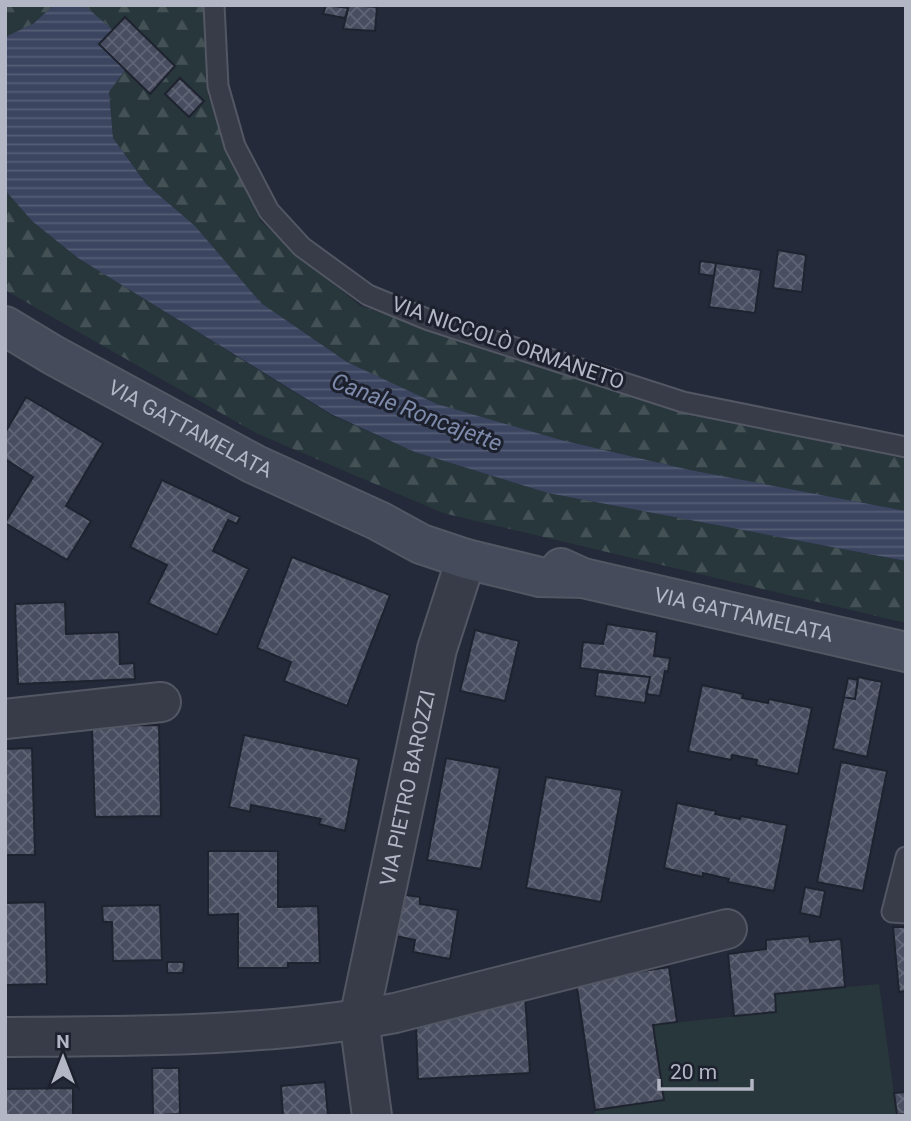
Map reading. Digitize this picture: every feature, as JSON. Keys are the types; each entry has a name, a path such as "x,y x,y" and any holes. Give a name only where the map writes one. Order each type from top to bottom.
{"main road":[{"name":"VIA GATTAMELATA","path":"5,326 254,464 379,521 422,544 466,559 540,577 583,578"},
{"name":"VIA GATTAMELATA","path":"379,521 430,527 541,559 583,578 906,652"}],"street":[{"name":"VIA PIETRO BAROZZI","path":"372,1116 359,1019 437,649 466,559"},
{"path":"5,719 161,702"},
{"path":"5,1037 189,1035 359,1019 394,1013 727,929"}],"lane":[{"name":"VIA NICCOLÒ ORMANETO","path":"214,5 218,86 235,146 263,200 269,211 302,247 368,295 429,320 683,402 906,447"},
{"path":"906,857 892,912 906,913"}],"green space":[{"path":"5,5 54,5 33,24 5,37"},
{"path":"84,5 216,5 208,96 260,221 360,306 679,412 906,459 906,511 690,470 561,440 437,404 347,362 261,303 195,226 146,184 113,138 109,92 99,44 113,30"},
{"path":"5,190 32,221 78,258 331,415 415,452 548,493 906,561 906,623 443,513 256,433 5,290"},
{"path":"879,984 897,1116 595,1116 595,1110 664,1100 653,1025 776,1012 775,994"}],"water":[{"name":"Canale Roncajette","path":"54,5 84,5 113,30 99,44 125,70 109,92 113,138 146,184 195,226 261,303 347,362 437,404 561,440 690,470 906,511 906,561 548,493 415,452 331,414 78,258 32,221 5,190 5,37 33,24"}],"building":[{"path":"326,5 348,8 345,18 323,14"},
{"path":"349,5 377,7 375,31 343,29"},
{"path":"125,17 175,66 150,94 99,44"},
{"path":"180,78 204,101 189,117 165,94"},
{"path":"778,250 806,255 802,292 773,288"},
{"path":"700,261 716,263 714,276 699,274"},
{"path":"716,263 761,270 755,313 709,307"},
{"path":"26,397 103,443 66,506 91,521 67,560 5,523 33,477 5,459 5,433"},
{"path":"162,480 240,517 237,524 228,520 213,551 249,569 217,635 148,603 167,565 130,547"},
{"path":"292,557 390,595 347,706 284,681 291,662 257,648"},
{"path":"65,602 66,634 119,632 120,664 134,663 135,679 18,684 15,604"},
{"path":"607,624 657,632 654,656 670,658 660,696 646,694 650,677 580,668 583,642 603,644"},
{"path":"475,630 519,641 505,701 460,691"},
{"path":"598,672 650,677 645,703 595,696"},
{"path":"858,677 882,682 867,757 833,749 844,697 855,699"},
{"path":"848,678 858,680 855,699 844,697"},
{"path":"702,685 743,694 742,698 768,703 769,699 812,708 798,774 756,765 757,760 732,755 731,760 688,751"},
{"path":"159,725 161,816 95,817 92,726"},
{"path":"244,735 359,759 345,831 319,824 321,819 251,805 250,812 229,807"},
{"path":"32,748 35,855 5,855 5,749"},
{"path":"446,758 500,768 481,869 427,860"},
{"path":"841,762 887,771 863,891 817,882"},
{"path":"546,777 622,790 601,902 526,888"},
{"path":"677,803 740,819 741,816 787,825 774,891 728,882 729,879 703,873 703,877 664,868"},
{"path":"208,851 278,851 278,907 318,906 320,963 288,963 288,968 238,968 238,914 208,915"},
{"path":"805,887 825,891 820,917 800,913"},
{"path":"399,894 420,897 420,904 458,910 450,959 413,952 415,940 391,935"},
{"path":"45,902 47,984 5,985 5,903"},
{"path":"160,905 162,960 113,961 112,922 103,922 102,906"},
{"path":"893,927 906,927 906,991 899,992"},
{"path":"809,936 810,942 841,939 845,987 775,994 776,1012 734,1016 728,954 766,949 766,940"},
{"path":"167,962 184,962 183,973 167,973"},
{"path":"669,967 677,1022 653,1025 664,1100 595,1110 576,981"},
{"path":"525,994 530,1073 418,1079 416,1025"},
{"path":"152,1068 179,1068 180,1114 142,1116 153,1115"},
{"path":"325,1082 328,1116 283,1116 281,1086"},
{"path":"73,1088 73,1116 5,1116 5,1089"},
{"path":"906,1092 906,1114 897,1115 894,1093"}]}
